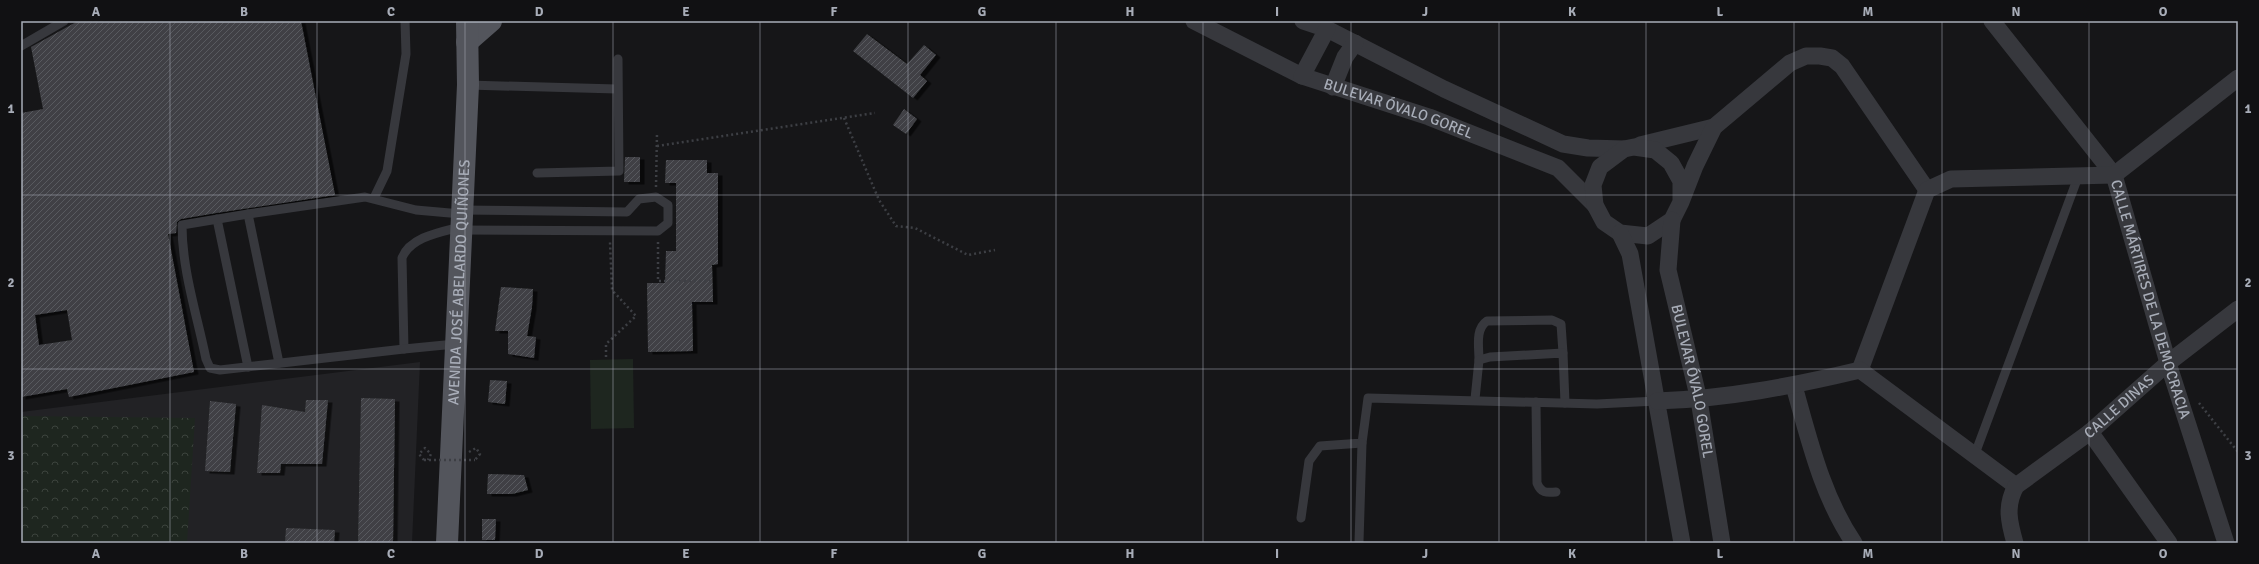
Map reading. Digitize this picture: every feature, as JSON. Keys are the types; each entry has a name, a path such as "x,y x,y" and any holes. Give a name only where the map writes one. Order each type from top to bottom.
{"main road":[{"name":"AVENIDA JOSÉ ABELARDO QUIÑONES","path":"447,543 468,85 467,21"},
{"path":"467,42 491,21"}],"street":[{"name":"BULEVAR ÓVALO GOREL","path":"1194,21 1302,76 1332,87 1429,117 1558,168 1595,205 1604,222 1620,233 1648,236 1672,220"},
{"name":"BULEVAR ÓVALO GOREL","path":"1303,21 1326,29 1444,89 1563,144 1588,148 1629,148 1655,150 1672,162 1681,181 1681,202 1672,220 1668,270 1699,400 1722,543"},
{"name":"CALLE MÁRTIRES DE LA DEMOCRACIA","path":"1992,21 2114,175 2168,364 2226,543"},
{"path":"1302,76 1326,29"},
{"path":"1332,87 1345,57 1355,44"},
{"path":"1681,202 1695,166 1714,128 1790,63 1806,56 1832,58 1842,66 1927,190"},
{"path":"1860,370 1927,190 1951,179 2114,175 2238,78"},
{"path":"1629,148 1714,128"},
{"name":"BULEVAR ÓVALO GOREL","path":"1595,205 1593,185 1600,167 1629,148"},
{"name":"BULEVAR ÓVALO GOREL","path":"1620,233 1630,254 1682,543"},
{"name":"CALLE DINAS","path":"2016,486 2090,432 2168,364 2238,309"},
{"path":"1657,401 1699,400 1794,386 1860,370 1975,454 2016,486 2010,498 2008,510 2015,543"},
{"path":"1794,386 1816,462 1839,521 1854,543"},
{"path":"2090,432 2169,543"}],"lane":[{"path":"21,46 64,21"},
{"path":"374,198 387,171 406,54 405,21"},
{"path":"537,173 619,171 617,89 618,59"},
{"path":"468,85 617,89"},
{"path":"1975,454 2078,177"},
{"path":"404,349 402,258 405,250 416,242 461,220 627,212 639,198 656,197 668,205 668,223 658,231 610,231 461,220 416,210 374,198 248,214 182,226 184,246 202,343 210,368 220,370 455,344"},
{"path":"248,214 279,363"},
{"path":"216,219 248,367"},
{"path":"1475,399 1479,360 1479,334 1482,324 1487,321 1552,320 1561,324 1564,403"},
{"path":"1479,360 1490,357 1563,353"},
{"path":"1359,542 1362,443 1368,398 1475,399 1564,403 1657,401"},
{"path":"1536,402 1537,483 1539,488 1545,493 1556,492"},
{"path":"1301,518 1309,461 1320,446 1362,443"}],"path":[{"path":"658,146 875,113"},
{"path":"844,118 879,200 896,226 915,228 968,254 995,250"},
{"path":"656,197 658,146 657,133"},
{"path":"606,358 606,344 636,316 612,290 610,231"},
{"path":"658,231 658,281 712,281"},
{"path":"2196,399 2238,452"},
{"path":"426,460 431,454 426,448 419,454 426,460 475,460 480,454 476,448 468,452 471,459"}],"shaded area":[{"path":"420,362 412,543 21,543 21,412"}],"green space":[{"path":"633,359 634,428 591,429 590,360"},
{"path":"21,416 195,418 187,543 21,543"}],"building":[{"path":"78,21 301,21 335,195 216,213 181,219 177,222 176,233 168,234 194,372 69,397 67,389 21,397 21,113 43,109 31,47","holes":["67,310 72,340 39,345 35,315"]},
{"path":"867,34 907,64 924,45 936,55 920,75 927,81 913,98 853,51"},
{"path":"904,109 917,119 906,134 893,125"},
{"path":"625,157 640,157 640,182 624,182"},
{"path":"666,160 707,160 707,173 718,173 718,264 712,265 713,302 692,302 693,351 648,352 647,283 665,283 666,251 676,251 676,183 665,183"},
{"path":"501,287 533,289 532,307 527,336 536,337 534,358 508,354 508,331 495,331"},
{"path":"490,380 507,381 505,404 488,402"},
{"path":"361,398 395,399 393,543 358,543"},
{"path":"306,400 328,400 322,464 281,464 280,473 257,473 262,405 305,412"},
{"path":"210,401 236,404 230,472 205,471"},
{"path":"488,474 524,475 528,490 512,494 487,494"},
{"path":"482,519 496,519 495,540 482,540"},
{"path":"286,528 335,530 334,543 285,543"}]}
